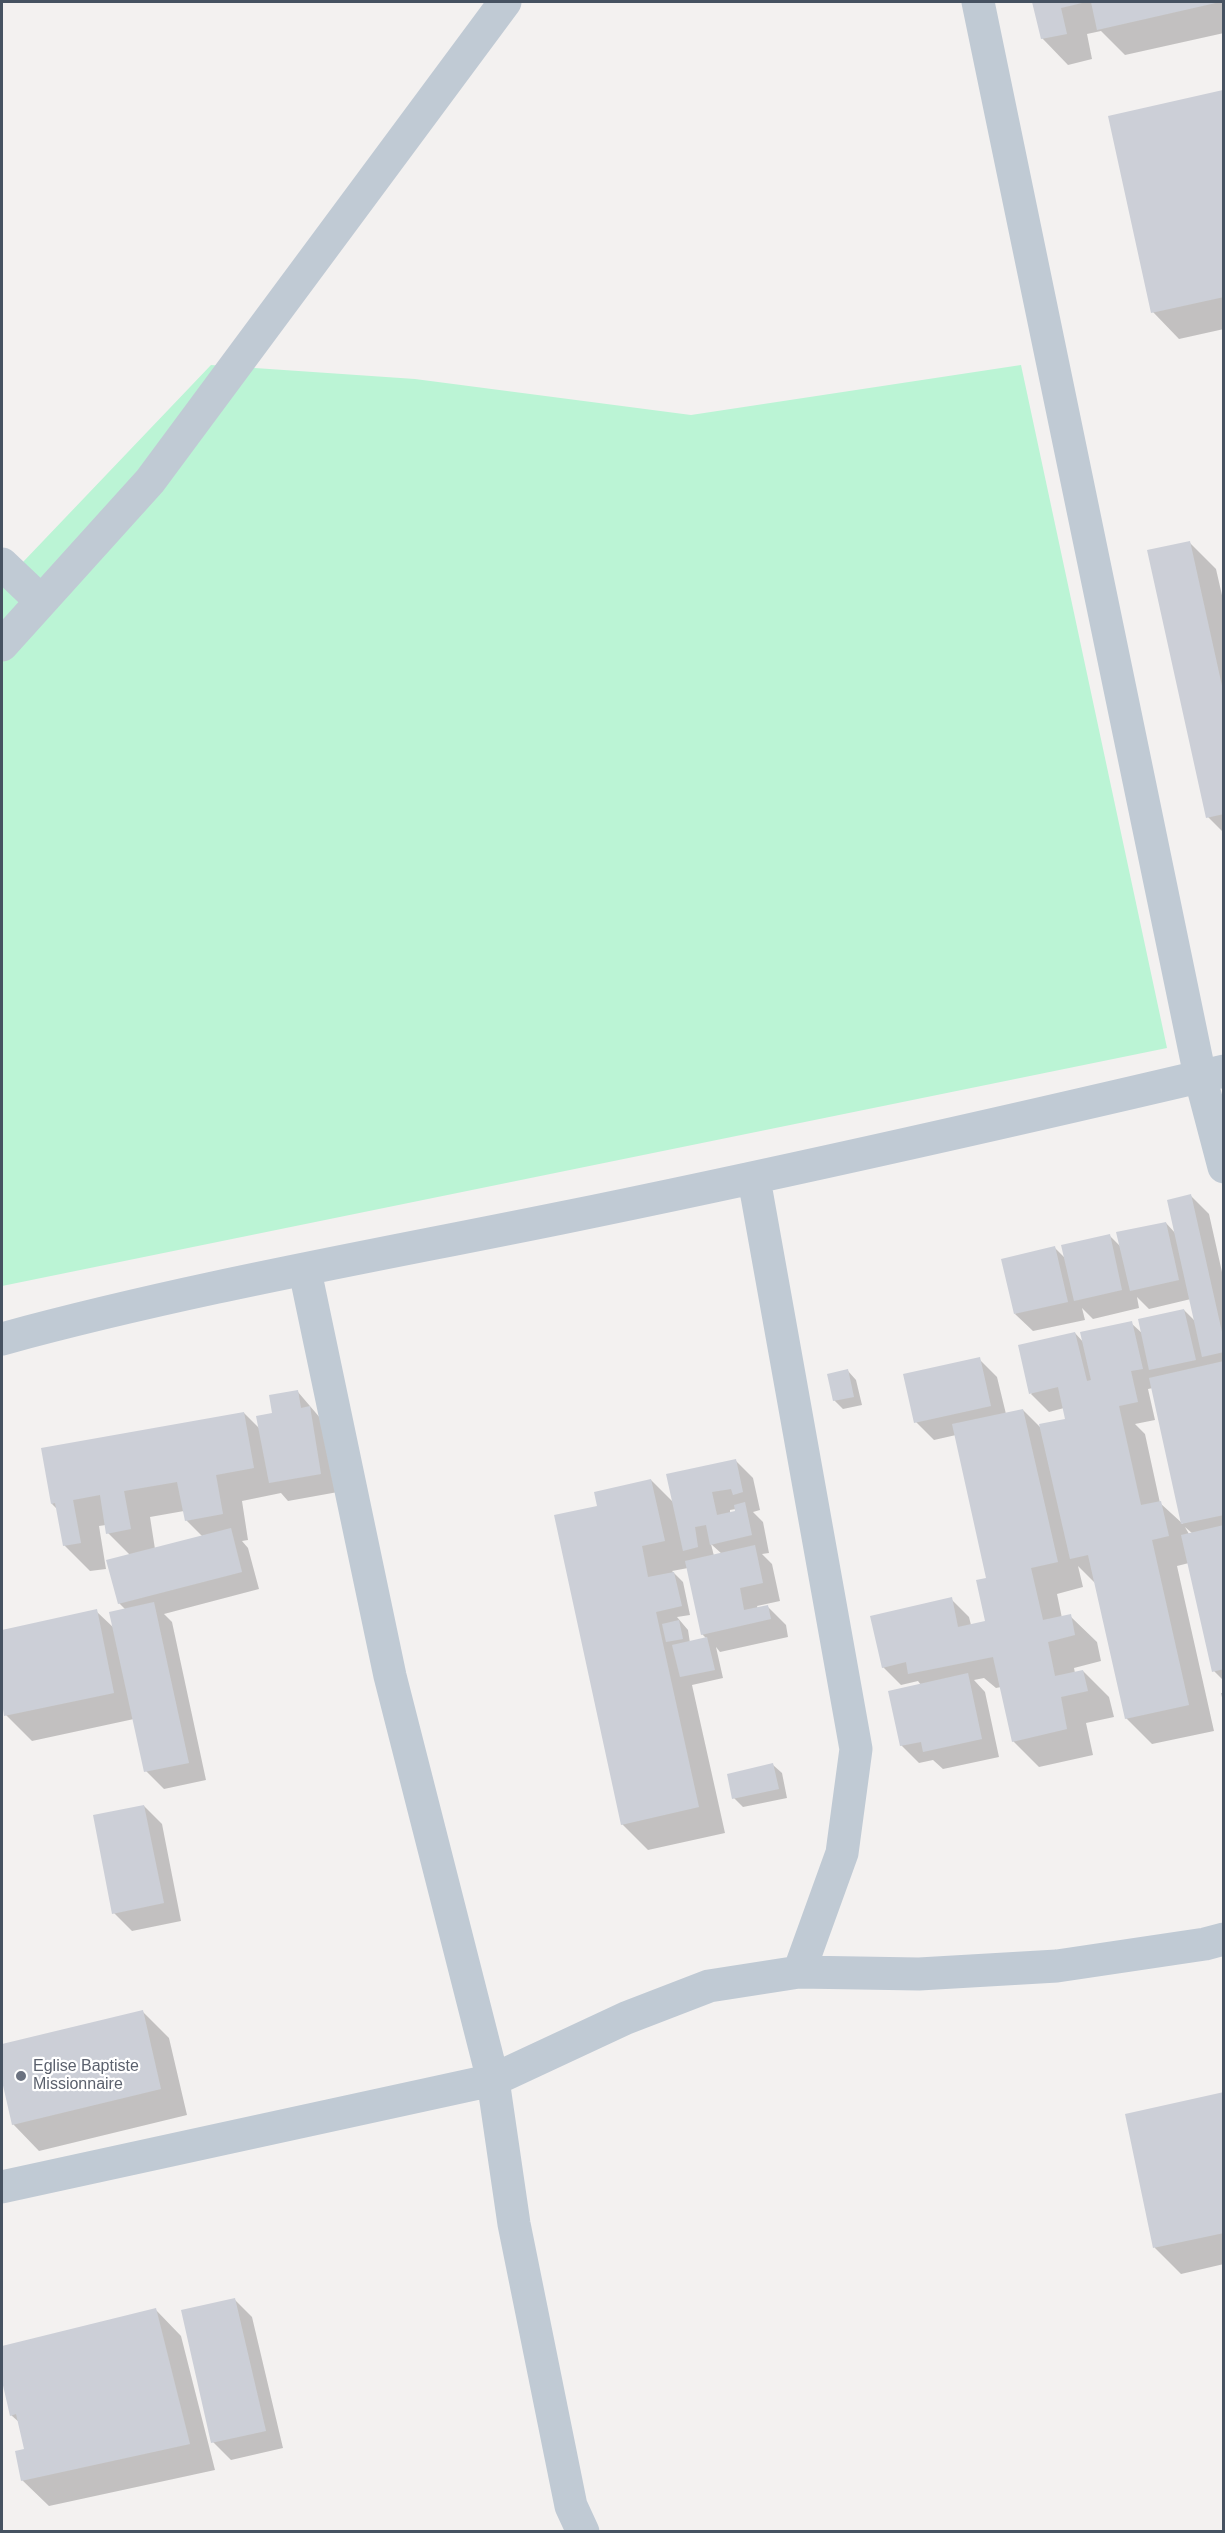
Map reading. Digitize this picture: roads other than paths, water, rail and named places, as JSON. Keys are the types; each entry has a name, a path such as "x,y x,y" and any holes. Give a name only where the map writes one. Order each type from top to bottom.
{"street":[{"path":"2,645 150,481 505,2"},
{"path":"978,2 1212,1074 1224,1167"},
{"path":"2,564 41,602"},
{"path":"2,1339 55,1325 305,1271 754,1179 1212,1074"},
{"path":"754,1179 856,1749 842,1853 798,1972"},
{"path":"305,1271 390,1676 493,2080 514,2224 535,2336 571,2506 583,2532"},
{"path":"2,2187 493,2080 626,2018 709,1986 798,1972 920,1974 1057,1966 1205,1944 1224,1939"}],"place":[{"name":"Eglise Baptiste Missionnaire","path":"21,2076"}]}
